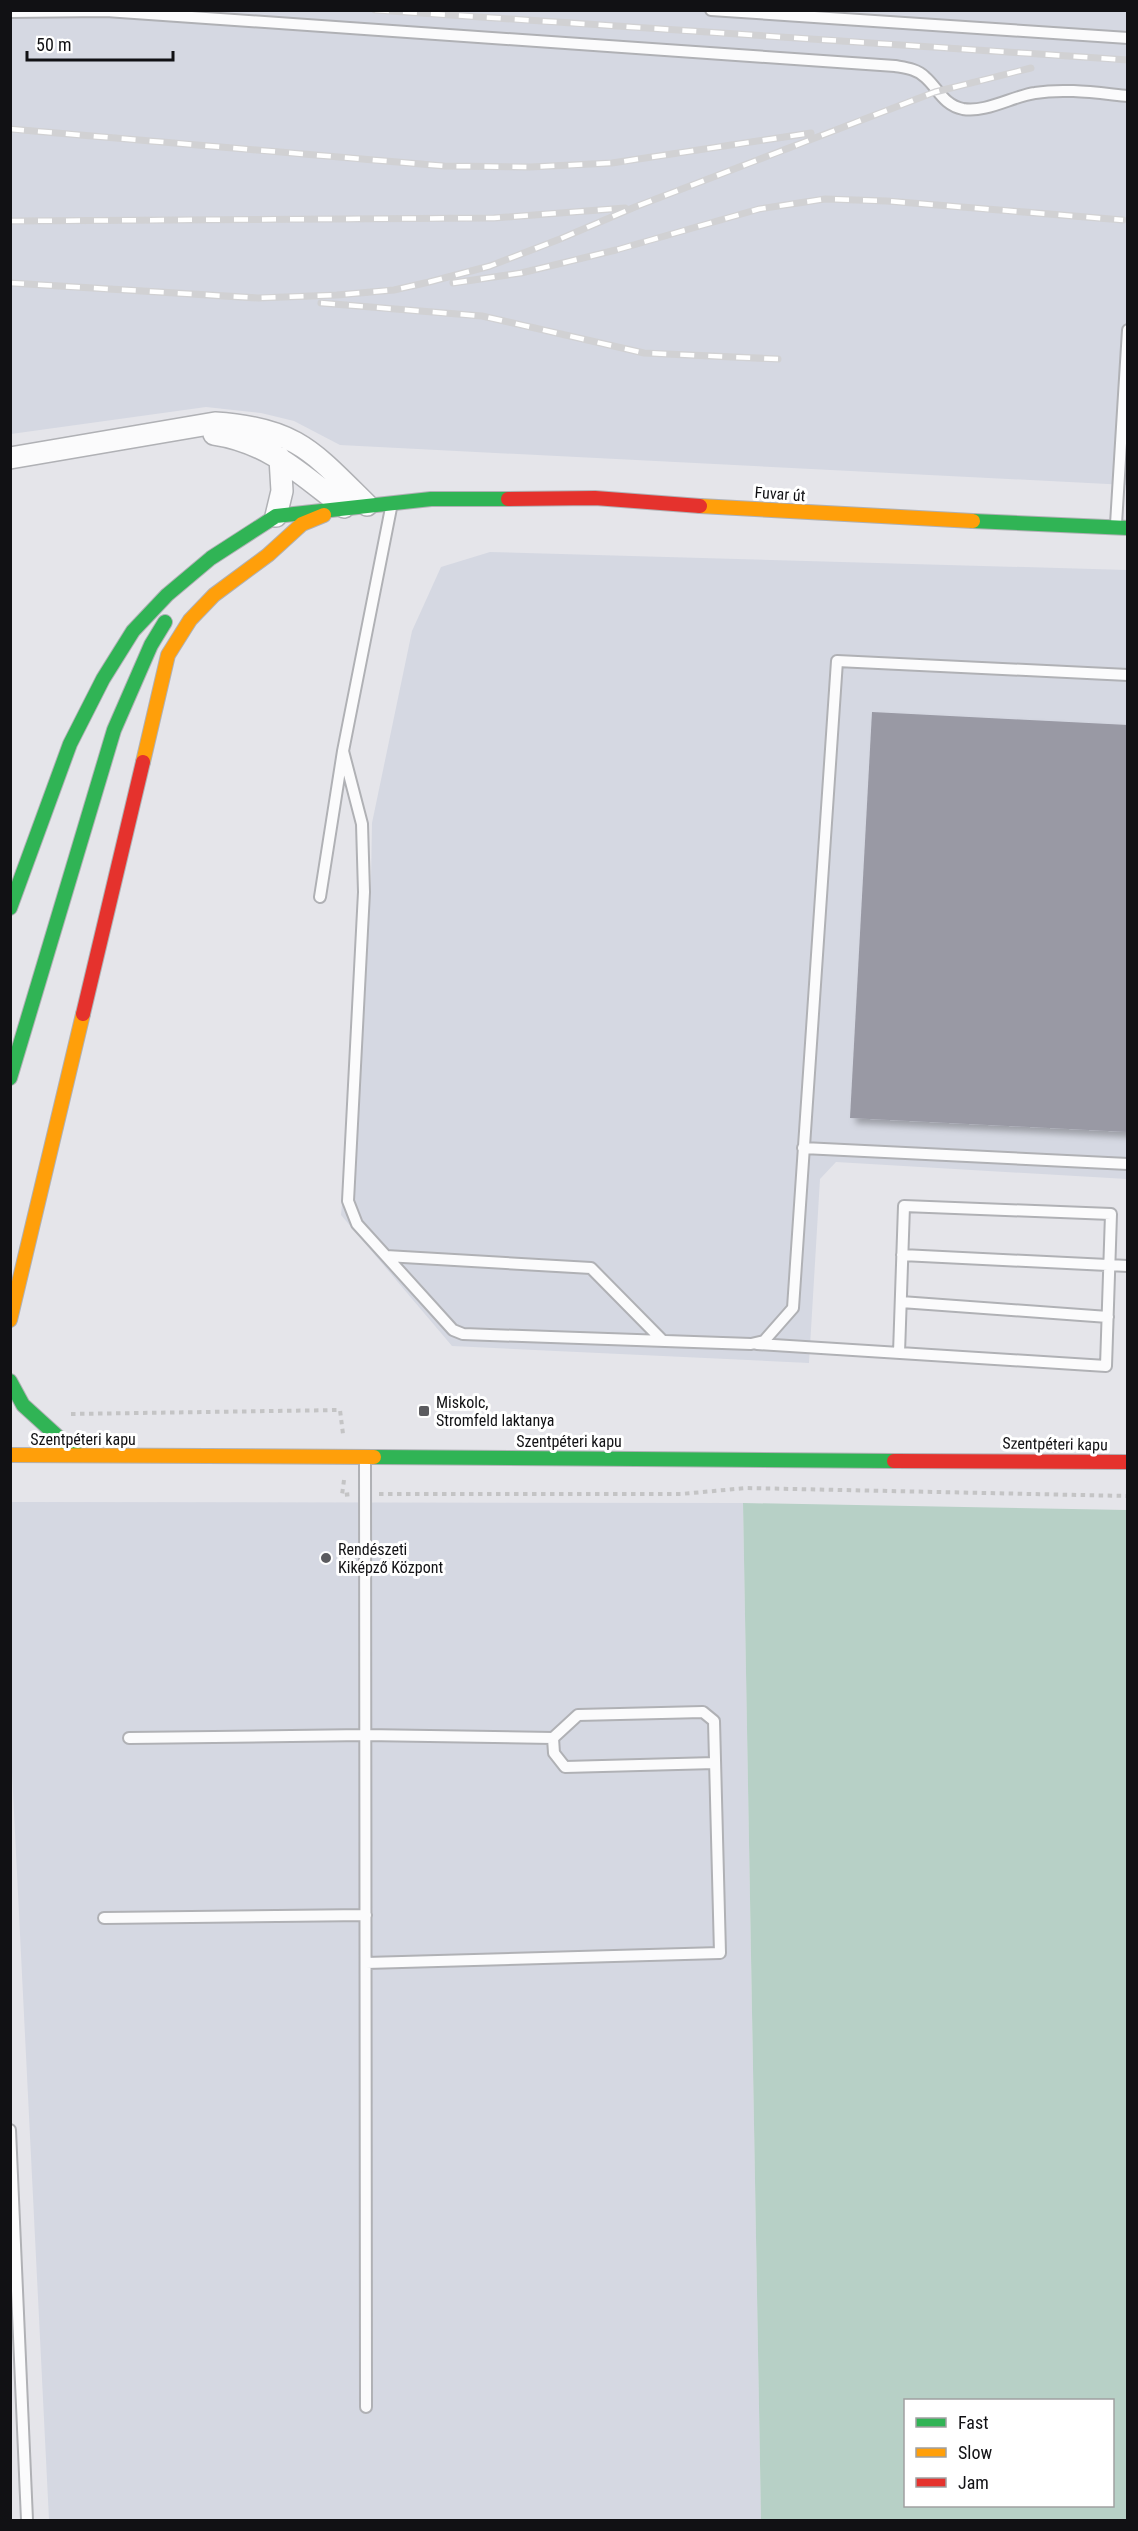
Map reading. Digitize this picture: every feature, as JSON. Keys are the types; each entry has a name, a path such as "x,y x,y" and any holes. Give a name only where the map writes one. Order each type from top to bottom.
{"main road":[{"name":"Fuvar út","path":"344,507 431,499 595,498 783,512 1121,528"},
{"path":"10,908 70,744 103,679 133,631 167,595 211,558 276,516 344,507"},
{"path":"10,1078 114,730 151,645 178,605 210,573 274,532 309,516 344,507"},
{"path":"10,1320 168,655 190,620 214,595 268,555 302,524 344,507"},
{"path":"10,1381 23,1405 78,1455"},
{"name":"Szentpéteri kapu","path":"10,1455 1128,1462"}],"street":[{"path":"10,458 215,423 245,425 284,435 314,453 367,505"},
{"path":"181,430 235,437 264,448 344,507"},
{"path":"314,453 328,473 344,507"},
{"path":"276,516 282,491 280,458"}],"lane":[{"path":"711,10 1128,38"},
{"path":"10,12 106,11 895,66 920,74 926,78 935,92 950,103 964,109 991,105 1035,93 1080,91 1128,96"},
{"path":"1121,528 1128,330"},
{"path":"320,897 343,751 393,501"},
{"path":"751,1344 764,1341 793,1308 837,661 1128,675"},
{"path":"343,751 362,824 364,892 348,1201 357,1224 453,1330 463,1334 751,1344 1106,1366 1111,1214 904,1206 899,1353"},
{"path":"803,1148 1128,1164"},
{"path":"902,1255 1128,1266"},
{"path":"386,1256 591,1268 663,1341"},
{"path":"901,1302 1108,1317"},
{"path":"365,1457 366,2407"},
{"path":"129,1738 365,1735 553,1738 578,1715 703,1712 714,1721 720,1953 366,1963"},
{"path":"553,1738 554,1753 565,1767 715,1763"},
{"path":"104,1918 366,1915"},
{"path":"10,2130 27,2520"}],"path":[{"path":"36,1415 340,1410 346,1456 342,1495 681,1494 746,1488 1128,1496"}],"shaded area":[{"path":"10,11 1127,11 1127,485 340,445 294,421 261,413 206,407 11,434"},
{"path":"490,552 1127,570 1127,1179 836,1162 820,1179 809,1363 452,1346 341,1215 371,881 372,823 412,631 441,567"},
{"path":"10,1502 743,1503 761,2520 49,2520 11,1752"}],"green space":[{"path":"743,1503 1127,1510 1127,2520 761,2520"}],"building":[{"path":"872,712 1128,725 1128,1132 850,1118"}],"railway":[{"path":"375,10 1128,60"},
{"path":"10,283 258,298 394,290 490,266 635,207 935,92 1031,68"},
{"path":"10,129 444,166 530,167 612,163 811,133"},
{"path":"453,283 521,273 616,250 759,209 825,199 887,201 1123,220"},
{"path":"10,221 494,218 625,208"},
{"path":"321,303 482,316 644,353 778,359"}],"traffic: fast":[{"path":"10,908 70,744 103,679 133,631 167,595 211,558 276,516 431,499 508,499"},
{"path":"973,521 1128,528"},
{"path":"10,1078 114,730 151,645 165,622"},
{"path":"10,1381 23,1405 78,1455"},
{"path":"374,1457 894,1461"}],"traffic: slow":[{"path":"700,506 973,521"},
{"path":"143,762 168,655 190,620 214,595 268,555 302,524 324,515"},
{"path":"10,1320 83,1014"},
{"path":"10,1455 374,1457"}],"traffic: jam":[{"path":"508,499 595,498 700,506"},
{"path":"83,1014 143,762"},
{"path":"894,1461 1128,1462"}],"place":[{"name":"Miskolc, Stromfeld laktanya","path":"424,1411"},
{"name":"Rendészeti Kiképző Központ","path":"326,1558"}]}
